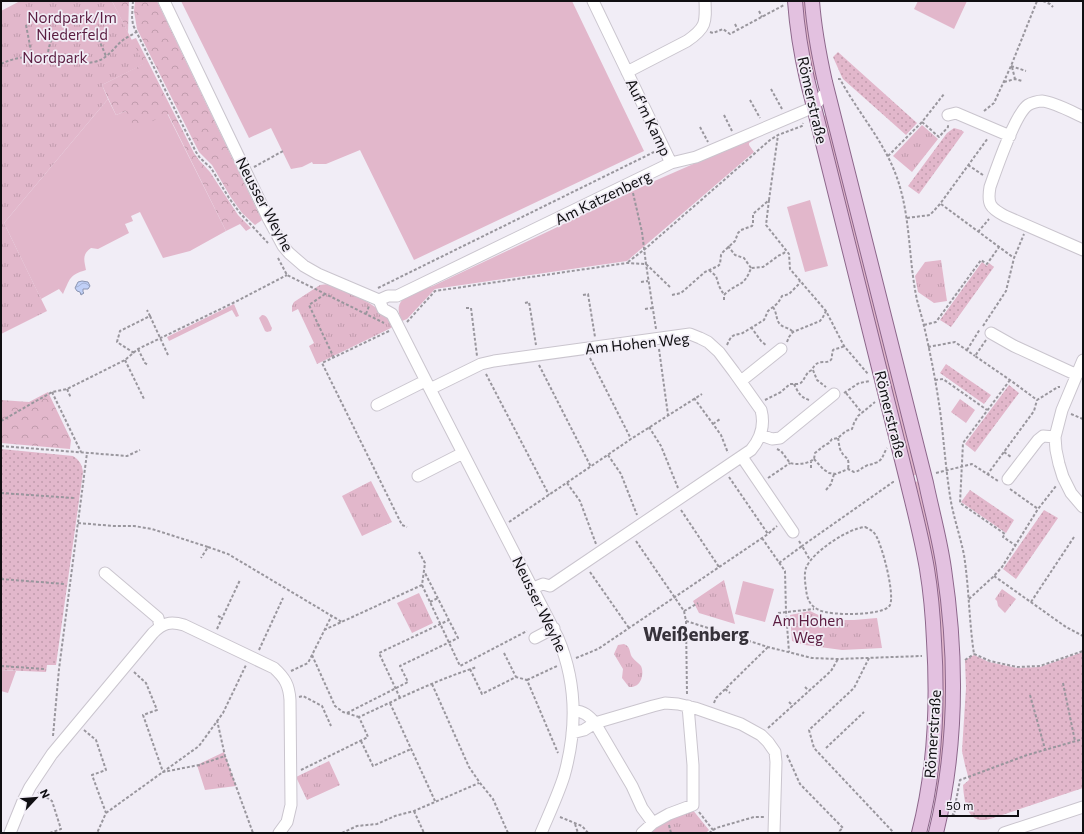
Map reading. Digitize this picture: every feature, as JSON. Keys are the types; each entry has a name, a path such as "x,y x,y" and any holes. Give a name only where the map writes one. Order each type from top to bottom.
{"main road":[{"name":"Römerstraße","path":"812,1 820,58 827,90 926,483 944,569 952,647 953,697 945,786 936,833"},
{"name":"Römerstraße","path":"789,2 798,31 808,113 907,480 922,541 927,569 932,611 936,688 930,779 925,811 919,833"}],"street":[{"name":"Neusser Weyhe","path":"164,1 269,220 283,246 296,260 309,269 376,299 383,309 392,314 394,328 427,385 463,453 564,650 572,682 574,711 572,733 563,778 541,833"},
{"name":"Auf'm Kamp","path":"592,1 671,163"},
{"path":"702,28 705,17 705,1"},
{"name":"Auf'm Kamp","path":"627,72 687,41 696,35 702,28"},
{"path":"808,113 827,90"},
{"path":"1083,117 1051,103 1042,101 1027,105 1020,113 1010,136 992,181 988,196 989,203 995,211 1083,250"},
{"path":"808,113 834,115"},
{"name":"Am Katzenberg","path":"376,299 388,296 397,296 671,163 696,157 786,118 808,113"},
{"path":"948,115 956,113 1010,136"},
{"path":"392,314 396,305 397,296"},
{"path":"990,333 1014,346 1077,374"},
{"name":"Am Hohen Weg","path":"427,385 480,364 537,354 690,334 708,342 719,352 741,381 761,410 763,416 761,435"},
{"path":"741,381 781,349"},
{"path":"1083,360 1062,410 1055,437 1056,450 1063,477 1071,493 1083,508"},
{"path":"377,405 427,385"},
{"path":"540,602 546,598 549,593 550,586 742,457 751,450 761,435 772,439 780,438 831,391"},
{"path":"1005,483 1038,440 1043,436 1055,437"},
{"path":"418,476 463,453"},
{"path":"742,457 793,532"},
{"path":"105,573 158,618 160,626"},
{"path":"533,588 543,584 550,586"},
{"path":"10,833 22,801 52,754 153,633 160,626 168,623 176,623 184,625 274,668 282,675 286,682 290,691 291,805 290,814 279,833"},
{"path":"532,634 554,628"},
{"path":"572,733 580,732 595,723 665,703 688,706 741,724 761,735 775,752 774,833"},
{"path":"642,833 653,823 669,814 693,805 693,765 688,706"},
{"path":"574,711 579,711 590,717 595,723 632,786 642,808 653,823"},
{"path":"1004,833 1083,807"}],"path":[{"path":"132,1 133,25 196,152 211,168 240,213 268,243"},
{"path":"984,111 994,104 1037,1"},
{"path":"1043,1 1053,7"},
{"path":"702,28 713,33 722,29 730,34 781,6"},
{"path":"759,11 762,17"},
{"path":"735,24 738,30"},
{"path":"26,25 32,56"},
{"path":"48,57 50,42 55,36 72,37 90,32 96,36 106,56"},
{"path":"1,64 9,60 32,56 48,57 80,63 95,62 106,56 122,41 136,32"},
{"path":"1011,66 1026,71"},
{"path":"1011,66 1015,79"},
{"path":"838,79 840,79 888,156 896,175 902,196 907,218 912,272 935,380 950,497 964,554 974,654 990,661 1017,667 1040,666 1083,651"},
{"path":"1004,82 1015,79 1022,81"},
{"path":"771,89 786,118"},
{"path":"888,156 922,122 944,94"},
{"path":"750,100 765,127"},
{"path":"627,263 770,140 802,126 808,113"},
{"path":"724,115 737,139"},
{"path":"922,122 939,137 948,127 948,115"},
{"path":"700,127 712,150"},
{"path":"907,218 930,215 940,204 994,129"},
{"path":"778,136 766,226 789,254 790,269 826,312 844,346 868,375"},
{"path":"376,299 378,288 664,147"},
{"path":"246,171 283,151"},
{"path":"269,154 271,158"},
{"path":"968,165 992,181"},
{"path":"630,184 645,249 648,281 668,415"},
{"path":"672,295 681,293 705,272 718,266 720,264 721,255 723,252 735,241 738,233 752,226 753,214 769,200"},
{"path":"940,204 1014,258"},
{"path":"978,232 995,211"},
{"path":"967,350 1006,291 1014,258 1027,226"},
{"path":"728,246 735,255 744,258 751,268"},
{"path":"924,325 936,322 981,260 987,264 999,247"},
{"path":"751,268 763,267 767,265 786,250"},
{"path":"276,254 287,275 394,328"},
{"path":"407,527 402,525 322,363 407,322 435,291 627,263 646,264 670,287"},
{"path":"724,295 743,284 751,268"},
{"path":"709,270 716,276 724,295 724,300"},
{"path":"1,421 52,392 67,389 125,360 138,349 287,275"},
{"path":"641,282 648,281"},
{"path":"719,352 725,347 729,338 736,334 741,334 764,320 768,311 780,301 782,296 789,294 798,286 800,281"},
{"path":"325,294 308,305 334,358"},
{"path":"583,295 588,294 592,318 591,347 631,439"},
{"path":"525,303 530,302 539,364 590,467"},
{"path":"773,307 779,323 782,326 790,328 793,332"},
{"path":"466,308 471,308 477,356 480,364 549,496"},
{"path":"645,309 652,308"},
{"path":"147,310 168,355"},
{"path":"751,327 761,341 777,351 786,344 793,332 820,321 826,312"},
{"path":"134,353 117,342 120,331 150,316"},
{"path":"587,319 592,318"},
{"path":"528,328 533,328"},
{"path":"975,356 990,333"},
{"path":"470,336 474,335"},
{"path":"758,344 761,341"},
{"path":"928,347 955,342 1037,400"},
{"path":"758,406 768,398 781,392 790,384 799,384 802,382 807,373 812,370 817,363 829,361 831,359 832,350 844,346"},
{"path":"138,349 145,363 148,365"},
{"path":"125,360 144,399"},
{"path":"812,370 817,380 831,391"},
{"path":"935,380 942,379 987,410"},
{"path":"1010,380 963,443 960,503 1005,534 1003,537 1015,545"},
{"path":"987,474 1034,411 1037,400 1058,387 1071,387"},
{"path":"67,389 71,398"},
{"path":"52,392 82,453"},
{"path":"846,393 862,413"},
{"path":"502,528 631,439 702,394"},
{"path":"694,398 721,435 728,467 768,534"},
{"path":"776,448 781,451 790,463 795,465 811,462 814,459 815,453 832,439 838,438 846,431 852,429 856,419 878,401"},
{"path":"713,424 720,419"},
{"path":"649,428 661,446 678,499 719,567"},
{"path":"838,438 840,450 849,462 848,469"},
{"path":"1,446 127,456 140,450"},
{"path":"814,459 823,469 834,474 848,469 854,472 882,460 887,448 890,446"},
{"path":"52,754 59,669 87,453"},
{"path":"608,455 621,474 640,525"},
{"path":"811,462 811,468"},
{"path":"760,484 790,463"},
{"path":"932,474 962,468 972,464 1005,483 1038,509"},
{"path":"826,490 831,484 834,474"},
{"path":"969,599 1002,567 1038,509 1063,477"},
{"path":"779,563 893,482 899,481"},
{"path":"567,483 580,501 599,552"},
{"path":"1,493 74,498"},
{"path":"470,669 482,694 516,677 527,680 567,661 588,654 598,649 768,534 785,520"},
{"path":"78,523 152,528 228,554 342,622"},
{"path":"860,528 872,530 876,535 882,551 890,590 890,606 886,609 861,613 835,614 822,612 815,608 808,602 806,591 805,569 810,560 824,547 849,532 860,528"},
{"path":"630,532 684,611 686,621 688,706"},
{"path":"793,532 810,560"},
{"path":"1031,602 1074,537"},
{"path":"762,538 785,571 789,652"},
{"path":"201,558 208,547"},
{"path":"419,552 425,563 422,585 463,671"},
{"path":"584,563 629,628"},
{"path":"347,713 408,682 400,666 458,638 424,571"},
{"path":"994,576 1066,627 1083,636"},
{"path":"1,579 65,584"},
{"path":"212,638 240,580"},
{"path":"324,630 422,585"},
{"path":"97,833 106,813 199,746 223,713 283,598"},
{"path":"430,602 438,598"},
{"path":"684,611 698,603"},
{"path":"778,613 815,608"},
{"path":"282,675 308,663 332,615"},
{"path":"218,616 222,618"},
{"path":"400,698 379,653 450,620"},
{"path":"686,621 768,647 812,658 838,659 926,656"},
{"path":"460,666 532,634"},
{"path":"711,714 716,698 768,647"},
{"path":"504,653 516,677"},
{"path":"312,655 335,706 343,712 359,717 432,684 463,671 477,667"},
{"path":"869,658 854,688 809,730 814,748 894,833"},
{"path":"761,735 831,671 838,659"},
{"path":"126,665 146,682 157,710 143,715 163,772"},
{"path":"1,666 45,669"},
{"path":"527,680 565,770"},
{"path":"1064,683 1075,741"},
{"path":"432,684 469,767 493,799 501,814 508,833"},
{"path":"805,687 809,691"},
{"path":"725,689 730,693"},
{"path":"1030,695 1045,749"},
{"path":"290,700 303,696 322,706 331,726"},
{"path":"789,702 793,706"},
{"path":"390,703 435,802"},
{"path":"826,748 864,712"},
{"path":"291,775 368,737 359,717"},
{"path":"217,720 225,756 253,833"},
{"path":"77,724 96,740 106,770 92,775 106,813"},
{"path":"968,777 1045,749 1083,739"},
{"path":"362,741 373,766 411,749"},
{"path":"785,750 800,784 843,828 838,833"},
{"path":"163,772 199,765 225,756"},
{"path":"342,833 357,826 377,824 395,816 414,811 480,783"},
{"path":"30,787 52,801 62,829 50,833"},
{"path":"693,805 713,830"},
{"path":"414,811 424,833"},
{"path":"550,812 582,826 588,833"},
{"path":"709,833 716,828 754,817 774,817"},
{"path":"575,824 578,833"}],"green space":[{"name":"Nordpark","path":"20,1 112,1 144,64 102,85 108,99 4,223 47,311 1,334 1,11"},
{"path":"112,1 129,1 128,33"},
{"path":"135,1 157,1 262,220 255,225 242,213 212,165 199,152 137,29 134,11"},
{"path":"181,1 572,1 644,151 414,260 360,150 326,164 313,164 312,162 302,167 291,169 271,128 249,138"},
{"path":"800,1 807,1 818,79 813,81"},
{"path":"918,1 967,1 954,29 914,9"},
{"path":"136,38 194,153 210,172 238,215 251,228 246,231 240,224 226,231 168,114 135,129 126,111 116,115 102,85 143,64 131,40"},
{"path":"838,52 917,123 906,135 843,79 833,57"},
{"path":"108,99 116,115 126,111 167,113 226,231 190,251 163,258 140,212 131,216 133,221 125,224 129,233 98,249 91,248 88,250 84,258 86,270 71,278 63,294 59,289 41,299 4,223"},
{"path":"823,116 826,116 828,121 918,474 912,476"},
{"path":"922,125 938,139 912,172 893,156"},
{"path":"954,128 964,132 919,194 908,186 947,133"},
{"path":"757,136 758,137 749,143 754,152 627,261 435,289 407,319 402,321 399,313 399,306 407,296 433,286 650,183"},
{"path":"810,200 828,266 805,272 787,207"},
{"path":"941,260 947,301 934,303 918,292 915,276 925,262"},
{"path":"982,262 987,266 989,263 994,267 951,327 940,320"},
{"path":"328,284 369,303 383,313 393,327 317,364 309,346 314,343 298,309 292,312 292,306 294,302 320,285"},
{"path":"234,304 239,316 236,317 232,310 169,341 167,337"},
{"path":"262,315 266,316 272,328 271,331 265,331 259,318"},
{"path":"946,364 991,395 984,404 940,373"},
{"path":"1009,385 1019,393 975,452 965,444"},
{"path":"48,392 71,440 70,449 1,443 1,400 29,402"},
{"path":"960,399 975,410 966,423 951,412"},
{"path":"1,449 73,456 80,462 83,469 56,665 47,665 46,672 1,670"},
{"path":"371,481 392,522 362,536 342,496"},
{"path":"920,481 932,530 944,615 947,706 942,766 936,810 933,810 940,759 941,708 914,482"},
{"path":"970,490 1014,520 1006,533 961,502"},
{"path":"1044,510 1058,518 1016,579 1003,569"},
{"path":"724,580 735,624 699,613 693,601"},
{"name":"Am Hohen Weg","path":"743,581 774,589 765,622 735,614"},
{"path":"1002,589 1016,599 1005,613 998,606 995,599"},
{"path":"419,593 433,623 412,633 397,603"},
{"name":"Am Hohen Weg","path":"810,611 829,620 877,618 882,648 842,650 805,645 792,641 790,615"},
{"path":"624,644 630,650 632,657 642,668 641,680 634,687 629,687 622,678 623,669 614,654 618,645"},
{"path":"1083,652 1083,788 989,819 980,820 975,818 968,811 966,806 963,785 969,780 962,751 966,688 965,660 974,655 989,662 1017,668 1040,667"},
{"path":"1,670 16,671 8,693 1,691"},
{"path":"224,752 236,786 205,790 197,765"},
{"path":"329,761 340,785 307,800 296,777"},
{"path":"692,809 709,830 706,833 647,833 658,823"}],"water":[{"path":"78,282 88,282 90,286 88,289 83,289 84,293 81,295 75,288"}],"district":[{"name":"Weißenberg","path":"696,633"}],"park label":[{"name":"Nordpark/Im Niederfeld","path":"72,26"}]}
